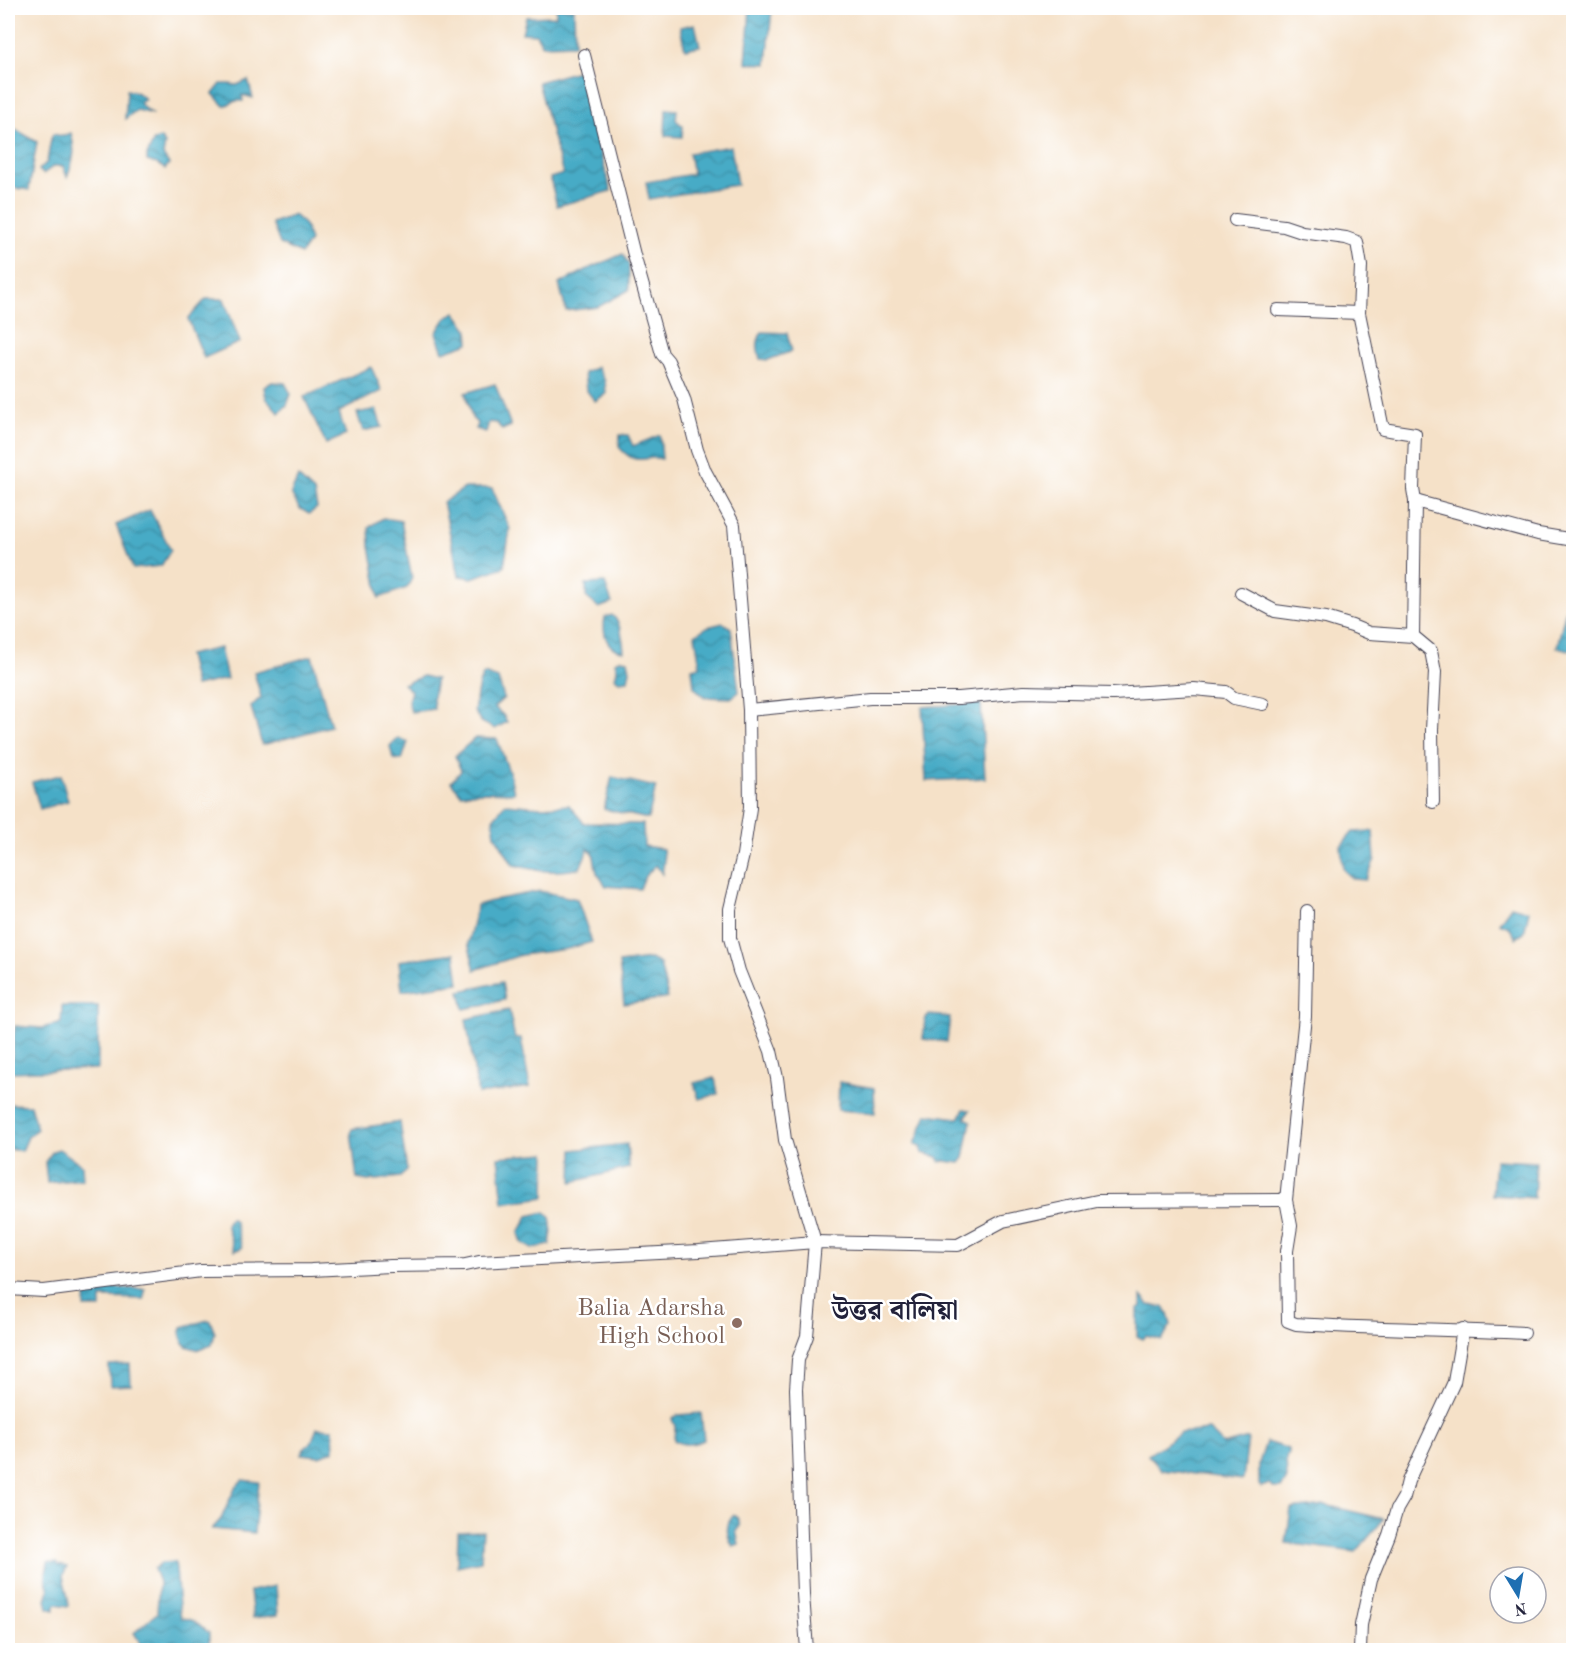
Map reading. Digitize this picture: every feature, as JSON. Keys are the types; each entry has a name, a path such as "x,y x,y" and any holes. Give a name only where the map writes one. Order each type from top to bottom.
{"street":[{"path":"584,55 634,255 662,354 668,361 684,399 697,450 705,471 734,525 749,710 750,808 743,855 730,909 730,939 739,971 771,1051 785,1140 815,1242 807,1336 798,1360 795,1389 807,1650"},
{"path":"1235,220 1284,226 1302,232 1346,238 1357,242 1361,266 1359,313 1383,429 1415,434 1413,636"},
{"path":"1278,310 1359,313"},
{"path":"1415,501 1538,534 1574,540"},
{"path":"1241,593 1275,611 1326,618 1369,633 1413,636 1431,651 1435,672 1432,730 1433,802"},
{"path":"749,710 870,698 959,698 1024,692 1113,694 1194,689 1226,692 1234,698 1263,704"},
{"path":"1307,911 1305,1016 1286,1200 1291,1226 1287,1251 1288,1321 1296,1324 1364,1328 1462,1329 1524,1333"},
{"path":"8,1289 44,1291 201,1271 465,1265 479,1262 699,1251 815,1242 957,1245 1003,1221 1107,1200 1286,1200"},
{"path":"1360,1650 1361,1625 1371,1579 1389,1535 1396,1509 1404,1497 1408,1481 1454,1382 1462,1329"}],"water":[{"path":"556,8 574,8 575,44 542,45 536,34 522,33 526,17 556,16"},
{"path":"750,8 772,8 767,64 746,63"},
{"path":"695,24 700,46 685,49 680,27"},
{"path":"578,71 611,191 557,206 550,178 563,174 538,82"},
{"path":"248,80 253,98 242,95 243,101 224,106 213,94 221,84 237,85"},
{"path":"127,90 143,97 145,99 140,103 153,114 137,110 125,119"},
{"path":"666,109 677,110 676,120 683,126 682,137 665,136"},
{"path":"8,122 10,126 37,142 29,190 8,187"},
{"path":"71,133 74,155 67,177 63,166 54,166 43,174 39,170 47,162 53,134 63,136"},
{"path":"160,138 165,144 163,155 169,164 165,169 147,161 147,155 154,140"},
{"path":"731,146 737,185 649,199 646,182 693,174 689,153"},
{"path":"294,215 305,225 310,241 301,254 280,244 272,223"},
{"path":"623,254 629,265 629,290 598,307 566,311 559,284"},
{"path":"206,299 224,299 240,342 204,358 188,319"},
{"path":"455,312 468,329 469,343 443,352 436,333 445,319"},
{"path":"762,332 787,333 792,351 768,360 760,359 758,345"},
{"path":"371,367 382,391 339,412 346,435 326,444 304,397"},
{"path":"597,367 605,381 606,394 595,401 586,390 584,373"},
{"path":"272,382 285,383 291,394 287,405 279,413 266,398 264,387"},
{"path":"495,384 511,426 502,430 497,423 489,422 486,432 476,429 478,424 472,418 465,393"},
{"path":"376,409 382,427 363,431 357,413"},
{"path":"620,435 628,435 633,446 660,435 662,459 636,459 625,454 619,447"},
{"path":"298,477 314,492 317,508 309,514 299,508 291,493"},
{"path":"465,488 492,488 510,529 504,567 472,578 459,576 443,502"},
{"path":"150,510 171,550 161,566 133,569 116,525"},
{"path":"383,518 401,521 412,578 407,588 379,598 369,527"},
{"path":"1573,579 1574,651 1557,647"},
{"path":"605,583 612,603 599,608 586,597 586,584"},
{"path":"612,615 619,626 624,651 613,648 605,635 605,617"},
{"path":"723,623 731,628 739,692 731,698 704,697 694,687 692,668 700,666 695,635 707,627"},
{"path":"220,648 227,679 195,686 188,655"},
{"path":"312,656 331,726 262,745 251,707 261,697 254,672"},
{"path":"621,659 628,660 630,670 628,680 619,681 615,678 617,670 615,662"},
{"path":"484,674 498,679 504,698 494,707 507,722 495,729 481,722 474,711 479,683"},
{"path":"423,676 436,679 434,709 411,712 408,701 411,691 403,684"},
{"path":"981,703 985,778 926,781 922,707"},
{"path":"398,738 408,742 402,760 393,759 390,746"},
{"path":"475,738 497,739 510,774 514,793 461,794 451,782 461,771 455,756"},
{"path":"61,775 68,801 40,809 32,782"},
{"path":"612,777 656,787 648,819 604,809"},
{"path":"505,804 542,807 569,805 584,823 643,824 644,846 663,849 662,874 656,865 645,876 640,889 606,886 597,873 593,852 588,849 580,868 546,871 513,865 495,835 493,819"},
{"path":"1373,831 1375,859 1366,880 1353,879 1343,869 1341,846 1353,832"},
{"path":"540,891 577,899 592,942 567,949 521,955 475,970 468,943 477,905"},
{"path":"1511,906 1529,911 1524,933 1516,938 1509,927 1499,923"},
{"path":"455,953 459,983 402,991 399,961"},
{"path":"650,959 660,964 668,998 624,1004 619,963"},
{"path":"502,982 505,1000 464,1009 460,991"},
{"path":"62,1006 98,1006 98,1069 10,1072 15,1026 42,1028 61,1023"},
{"path":"509,1010 515,1039 521,1038 530,1087 478,1094 466,1019"},
{"path":"929,1015 950,1017 947,1042 923,1039 925,1019"},
{"path":"715,1078 718,1094 699,1099 694,1083"},
{"path":"839,1082 874,1088 875,1113 838,1110"},
{"path":"8,1104 30,1105 37,1129 28,1137 22,1151 8,1149"},
{"path":"964,1109 970,1110 965,1118 971,1121 964,1158 960,1163 940,1162 938,1157 922,1153 921,1146 915,1144 927,1114 959,1118"},
{"path":"400,1122 407,1171 400,1177 368,1181 357,1179 352,1129"},
{"path":"627,1144 629,1168 572,1182 573,1150"},
{"path":"59,1149 82,1165 83,1179 47,1183 45,1162 53,1151"},
{"path":"546,1153 545,1197 503,1203 498,1157"},
{"path":"1495,1160 1536,1162 1534,1198 1492,1195"},
{"path":"545,1212 550,1216 552,1232 550,1245 532,1249 522,1243 519,1233 528,1216"},
{"path":"230,1218 235,1221 242,1248 234,1251 226,1224"},
{"path":"86,1287 145,1289 144,1299 101,1298 101,1308 85,1308"},
{"path":"1141,1296 1149,1305 1164,1307 1168,1314 1171,1325 1162,1340 1146,1336 1143,1339 1137,1336 1137,1309 1141,1306"},
{"path":"208,1320 215,1333 212,1345 199,1350 186,1346 181,1337 182,1327"},
{"path":"130,1364 131,1385 110,1386 109,1365"},
{"path":"701,1413 704,1440 685,1444 674,1440 675,1426 672,1419 678,1415"},
{"path":"317,1428 333,1429 334,1451 319,1456 301,1454 311,1443"},
{"path":"1209,1430 1223,1445 1248,1438 1243,1480 1162,1470 1148,1455 1180,1433"},
{"path":"1266,1442 1289,1450 1286,1457 1287,1479 1281,1488 1273,1488 1270,1484 1261,1487 1259,1485 1259,1463"},
{"path":"242,1480 259,1482 254,1533 212,1529 221,1519 235,1488"},
{"path":"1325,1505 1384,1519 1356,1552 1286,1543 1291,1509"},
{"path":"734,1515 740,1526 736,1531 739,1544 733,1546 728,1530 729,1522"},
{"path":"483,1531 481,1561 457,1566 458,1532"},
{"path":"48,1562 67,1567 63,1576 69,1606 56,1604 54,1610 48,1608 46,1599 49,1590 46,1576"},
{"path":"175,1562 181,1618 193,1621 209,1633 209,1643 213,1650 141,1650 134,1633 157,1613 159,1582 154,1569 161,1563"},
{"path":"276,1586 278,1615 253,1618 250,1591"}],"place":[{"name":"Balia Adarsha High School","path":"737,1323"}],"district":[{"name":"উত্তর বালিয়া","path":"895,1311"}]}
